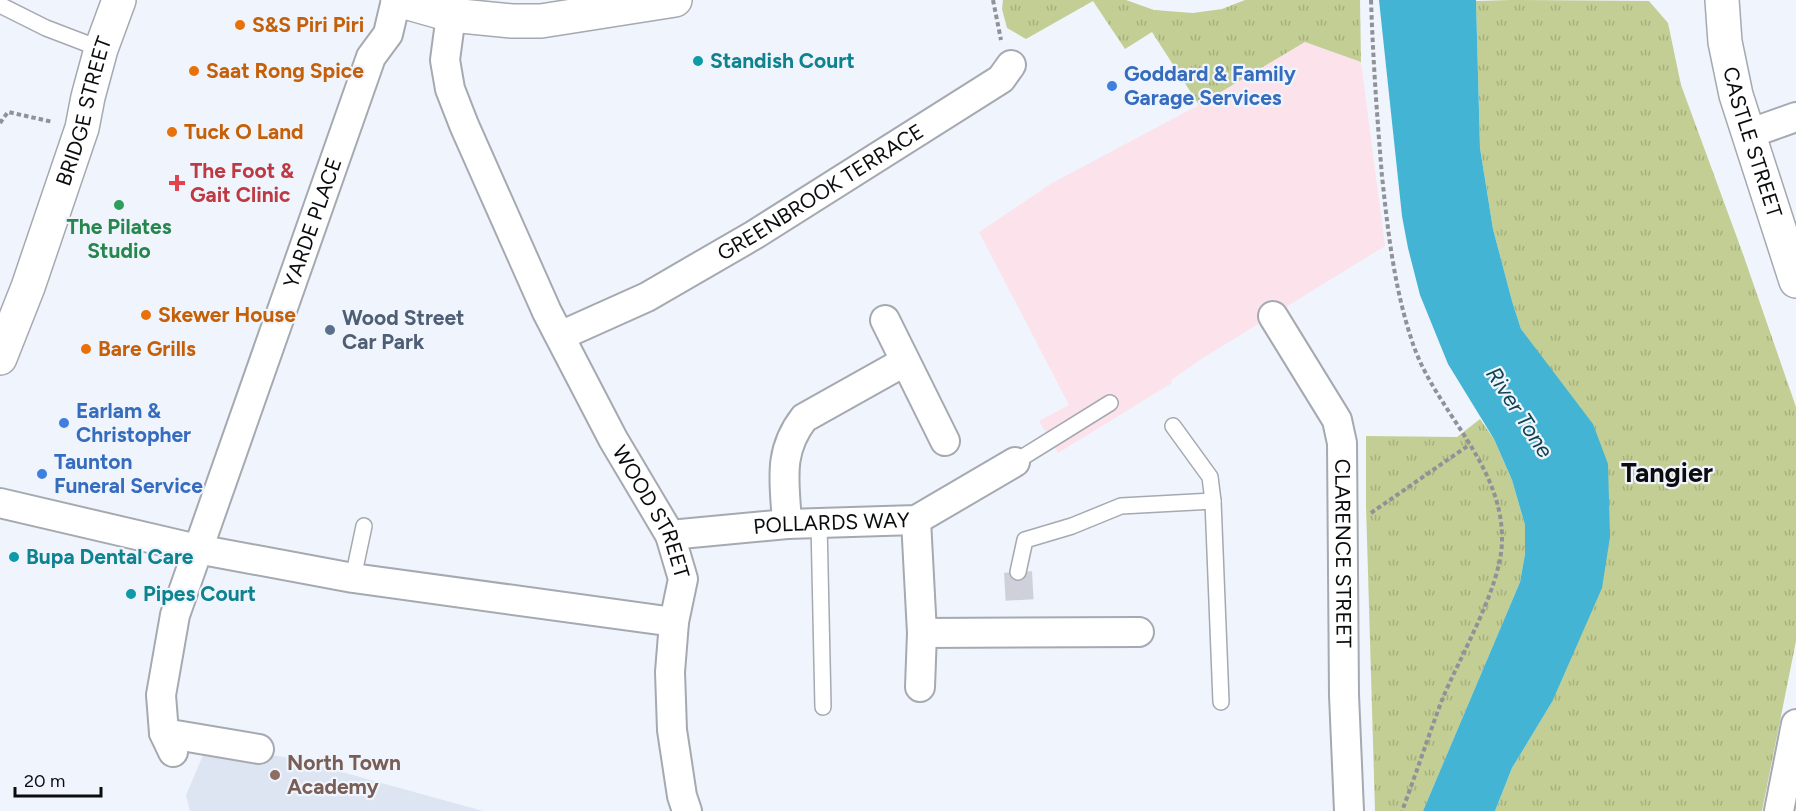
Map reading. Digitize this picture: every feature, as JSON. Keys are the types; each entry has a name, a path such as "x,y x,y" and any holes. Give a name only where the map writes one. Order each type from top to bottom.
{"main road":[{"name":"BRIDGE STREET","path":"0,358 28,286 82,128 101,49 119,0"},
{"path":"397,0 451,15 512,21 541,21 668,1"},
{"name":"CASTLE STREET","path":"1722,0 1725,42 1736,95 1796,281"}],"street":[{"name":"YARDE PLACE","path":"197,549 370,57 388,34 397,0"},
{"name":"WOOD STREET","path":"451,15 445,60 450,89 464,125 542,301 614,439 670,536 683,579 674,622 670,672 672,730 682,796 687,811"},
{"name":"GREENBROOK TERRACE","path":"560,336 647,297 754,235 1001,79 1011,65"},
{"path":"1748,134 1796,117"},
{"name":"CLARENCE STREET","path":"1273,316 1337,420 1342,443 1344,695 1349,811"},
{"path":"885,320 945,441"},
{"path":"787,524 784,463 793,433 804,418 904,362"},
{"name":"POLLARDS WAY","path":"670,536 787,524 916,520 1015,462"},
{"path":"0,503 197,549 353,578 674,622"},
{"path":"916,520 922,633 920,687"},
{"path":"197,549 175,615 162,695 168,743 259,749"},
{"path":"922,633 1020,619 1139,632"},
{"path":"1779,811 1796,724"}],"lane":[{"path":"0,5 46,28 101,49"},
{"path":"1015,462 1110,404"},
{"path":"1173,426 1210,477 1213,501 1221,702"},
{"path":"1018,572 1024,540 1072,526 1121,506 1213,501"},
{"path":"819,523 823,707"},
{"path":"353,578 364,526"}],"path":[{"path":"993,0 999,33 1011,65"},
{"path":"1371,0 1372,54 1389,246 1401,305 1412,342 1425,373 1482,465 1494,490 1503,541 1498,566 1480,616 1443,700 1402,811"},
{"path":"0,123 8,112 82,128"},
{"path":"1344,531 1469,445"}],"shaded area":[{"path":"1305,42 1361,62 1385,246 1203,358 1171,380 1172,383 1058,453 1039,421 1069,405 979,232 1052,183 1199,105"},
{"name":"North Town Academy","path":"207,746 291,758 483,811 190,811 186,795"}],"green space":[{"path":"1003,0 1126,0 1154,10 1193,13 1222,9 1245,0 1360,0 1361,62 1305,42 1199,105 1152,32 1125,49 1093,1 1026,39 1007,28 1002,9"},
{"path":"1476,1 1649,1 1668,23 1681,85 1796,407 1796,641 1762,811 1495,811 1512,768 1552,702 1550,370 1521,329 1512,301 1493,229 1480,148"},
{"path":"1480,419 1494,439 1512,480 1525,525 1525,554 1520,582 1423,811 1375,811 1366,436 1457,437"}],"water":[{"name":"River Tone","path":"1379,0 1476,0 1480,148 1493,229 1512,301 1521,329 1593,424 1608,464 1610,537 1602,588 1552,702 1512,768 1495,811 1423,811 1520,582 1525,554 1525,525 1512,480 1494,439 1448,364 1420,295 1402,216"}],"tunnel":[{"path":"1018,572 1020,607"}],"place":[{"name":"S&S Piri Piri","path":"240,25"},
{"name":"Standish Court","path":"698,61"},
{"name":"Saat Rong Spice","path":"194,71"},
{"name":"Goddard & Family Garage Services","path":"1112,86"},
{"name":"Tuck O Land","path":"172,132"},
{"name":"The Foot & Gait Clinic","path":"177,183"},
{"name":"The Pilates Studio","path":"119,205"},
{"name":"Skewer House","path":"146,315"},
{"name":"Wood Street Car Park","path":"330,330"},
{"name":"Bare Grills","path":"86,349"},
{"name":"Earlam & Christopher","path":"64,423"},
{"name":"Taunton Funeral Service","path":"42,474"},
{"name":"Bupa Dental Care","path":"14,557"},
{"name":"Pipes Court","path":"131,594"},
{"name":"North Town Academy","path":"275,775"}],"district":[{"name":"Tangier","path":"1667,473"}]}
